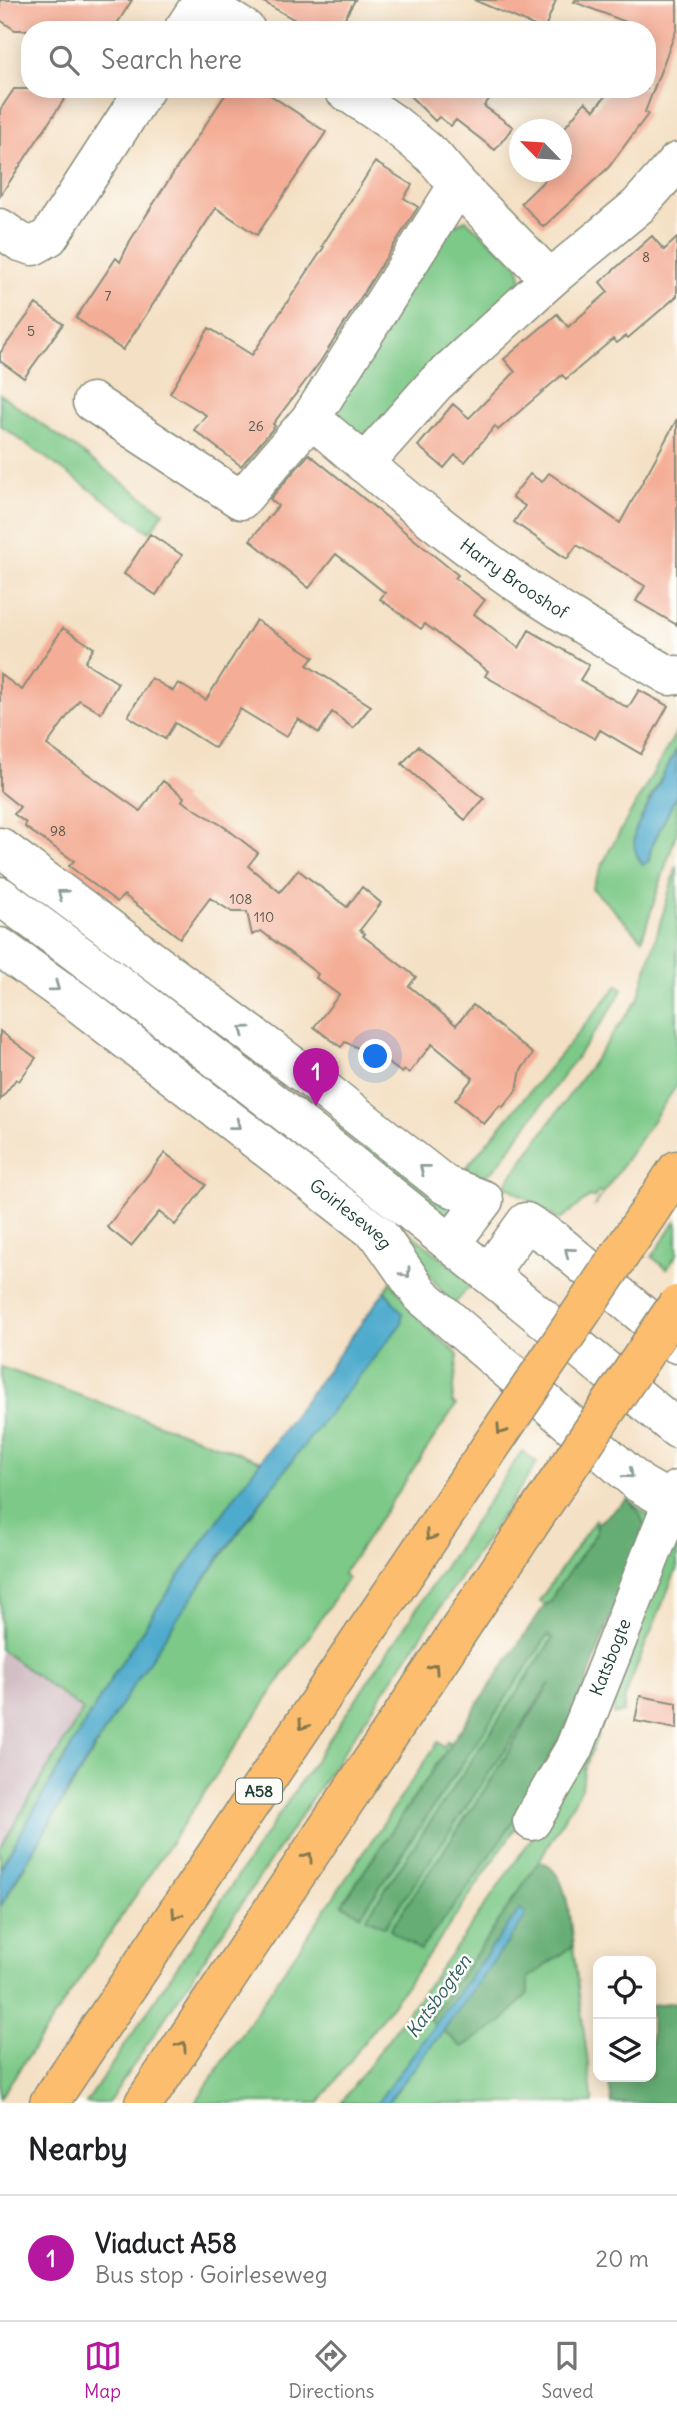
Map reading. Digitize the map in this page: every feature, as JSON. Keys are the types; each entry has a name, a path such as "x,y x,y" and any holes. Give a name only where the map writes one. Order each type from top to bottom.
{"highway":[{"name":"A58","path":"50,2103 677,1170"},
{"path":"144,2103 677,1305"}],"street":[{"path":"196,11 222,21"},
{"path":"0,228 20,242 33,246 49,237 139,98"},
{"path":"357,98 433,156 550,279"},
{"path":"364,464 436,383 550,279 638,206 677,162"},
{"path":"92,402 242,500 311,418 458,185"},
{"name":"Harry Brooshof","path":"311,418 430,519 503,573 582,625 670,676 677,675"},
{"path":"0,847 308,1077 445,1185 484,1200 451,1243"},
{"path":"0,896 160,1013 336,1150 677,1429"},
{"name":"Goirleseweg","path":"0,947 379,1235 421,1295 640,1484 675,1499"},
{"path":"489,1273 526,1222 554,1240 677,1344"},
{"name":"Katsbogte","path":"532,1821 557,1781 584,1725 675,1499"}],"shaded area":[{"path":"0,1620 117,1703 0,1889"}],"green space":[{"path":"466,220 518,265 522,280 376,434 361,438 335,418 336,402 451,226"},
{"path":"0,394 164,512 150,532 0,425"},
{"path":"677,731 677,749 648,802 649,861 651,848 677,794 677,831 642,939 592,888 609,851"},
{"path":"677,865 677,1085 594,1207 603,1193 599,1191 594,1198 591,1196 559,1220 505,1185 638,999"},
{"path":"618,985 623,989 608,1014 494,1170 479,1179 466,1168"},
{"path":"346,1117 450,1204 450,1214 444,1214 337,1128"},
{"path":"321,1161 472,1283 453,1306 415,1256 313,1172"},
{"path":"677,1220 677,1254 667,1269 652,1257"},
{"path":"391,1282 426,1326 458,1355 452,1402 456,1405 343,1574 348,1578 0,2098 0,1907 135,1681 188,1602 300,1449 401,1324 402,1313 385,1291"},
{"path":"1,1367 261,1461 159,1605 114,1674 0,1868 0,1848 83,1710 0,1649"},
{"path":"522,1451 537,1463 108,2103 86,2103"},
{"path":"628,1499 652,1519 525,1814 436,1945 319,2103 195,2103 438,1742 444,1747 448,1741 452,1744 343,1903 361,1915 547,1635 553,1638 429,1825 385,1926 557,1670 496,1773 405,1908 420,1950 459,1900 519,1813 635,1505"},
{"path":"628,1499 640,1514 644,1526 578,1705 519,1813 459,1900 420,1950 390,1930 496,1773 550,1683 385,1927 366,1918 553,1639 548,1635 361,1915 342,1904 545,1605 551,1602 555,1592 597,1532 597,1524"},
{"path":"595,1520 597,1532 555,1592 551,1602 545,1605 539,1601"},
{"path":"677,1531 677,1568 625,1695 624,1712 614,1715 614,1693 584,1770 582,1788 539,1861 429,2019 435,2025 377,2103 341,2103 459,1943 547,1816"},
{"path":"539,1861 557,1875 562,1886 569,1910 573,1946 528,1978 528,1993 501,2023 462,2047 443,2031 522,1921 520,1909 435,2025 429,2019"},
{"path":"573,1946 593,2103 387,2103 443,2031 462,2047 528,1978"},
{"path":"677,2002 677,2103 612,2103 609,2082 656,2082 656,2004"}],"water":[{"path":"677,749 677,794 651,848 649,861 643,865 635,849 635,830"},
{"path":"385,1291 402,1313 401,1324 306,1442 186,1606 103,1733 0,1907 0,1868 114,1674 235,1496"},
{"path":"520,1909 526,1913 523,1921 443,2031 387,2103 377,2103"}],"building":[{"path":"0,0 132,0 119,21 21,21 21,30 15,30 0,20"},
{"path":"260,0 355,0 343,21 295,20"},
{"path":"474,0 556,0 548,21 523,21"},
{"path":"677,0 677,28 656,83 656,21 624,21 574,2"},
{"path":"14,89 21,89 21,98 65,98 0,196 0,110"},
{"path":"223,98 275,98 326,132 257,235 216,208 123,350 76,318 116,258 120,262 159,195"},
{"path":"412,98 490,98 484,106 509,124 509,132 495,150 456,120 451,126 439,117 435,121"},
{"path":"604,98 650,98 645,112 648,114 608,168 543,227 521,203 543,182 572,182 572,119 585,102 594,110"},
{"path":"375,162 412,185 404,198 418,207 320,362 273,424 275,426 241,466 194,430 206,415 170,393 209,328 252,355 324,247 322,246"},
{"path":"652,236 664,250 677,238 677,296 628,338 626,336 617,343 613,339 566,379 562,375 498,430 495,426 465,462 455,455 444,468 418,446 453,404 469,418 515,372 504,359 557,314 568,327 608,292 600,282"},
{"path":"36,304 63,324 24,378 0,361 0,353"},
{"path":"677,419 677,625 636,601 645,586 577,545 567,559 514,522 525,506 512,497 530,474 542,482 549,473 620,523"},
{"path":"309,454 458,575 455,578 485,600 474,614 519,648 529,630 589,665 580,680 628,708 639,690 668,706 641,754 600,730 595,739 485,676 488,671 425,624 421,629 380,599 385,593 336,554 309,588 250,540 278,506 270,499"},
{"path":"150,534 182,555 156,595 124,574"},
{"path":"256,620 314,657 307,665 371,706 353,728 332,712 319,733 298,719 286,737 240,709 215,748 175,723 165,739 128,716 151,678 173,691 178,683 206,700"},
{"path":"63,628 94,648 85,662 118,683 101,713 79,700 47,745 140,811 163,781 184,797 182,801 226,828 258,853 248,866 280,892 298,870 347,907 362,887 381,903 360,930 365,934 363,936 416,977 409,986 456,1025 473,1005 533,1054 521,1070 517,1090 484,1124 455,1100 473,1078 432,1044 409,1073 405,1070 402,1073 383,1059 345,1042 341,1047 314,1027 339,995 316,978 318,974 261,931 252,935 247,912 232,912 210,898 180,938 124,895 117,902 69,866 74,861 25,827 26,823 14,814 20,807 0,791 0,674 22,690"},
{"path":"418,746 484,799 465,820 402,764"},
{"path":"0,1031 36,1058 0,1100"},
{"path":"165,1153 206,1185 175,1225 159,1212 131,1246 107,1227"},
{"path":"640,1696 677,1703 677,1729 635,1721"}],"place":[{"name":"Viaduct A58","path":"316,1106"}],"water label":[{"name":"Katsbogten","path":"438,1996"}]}
